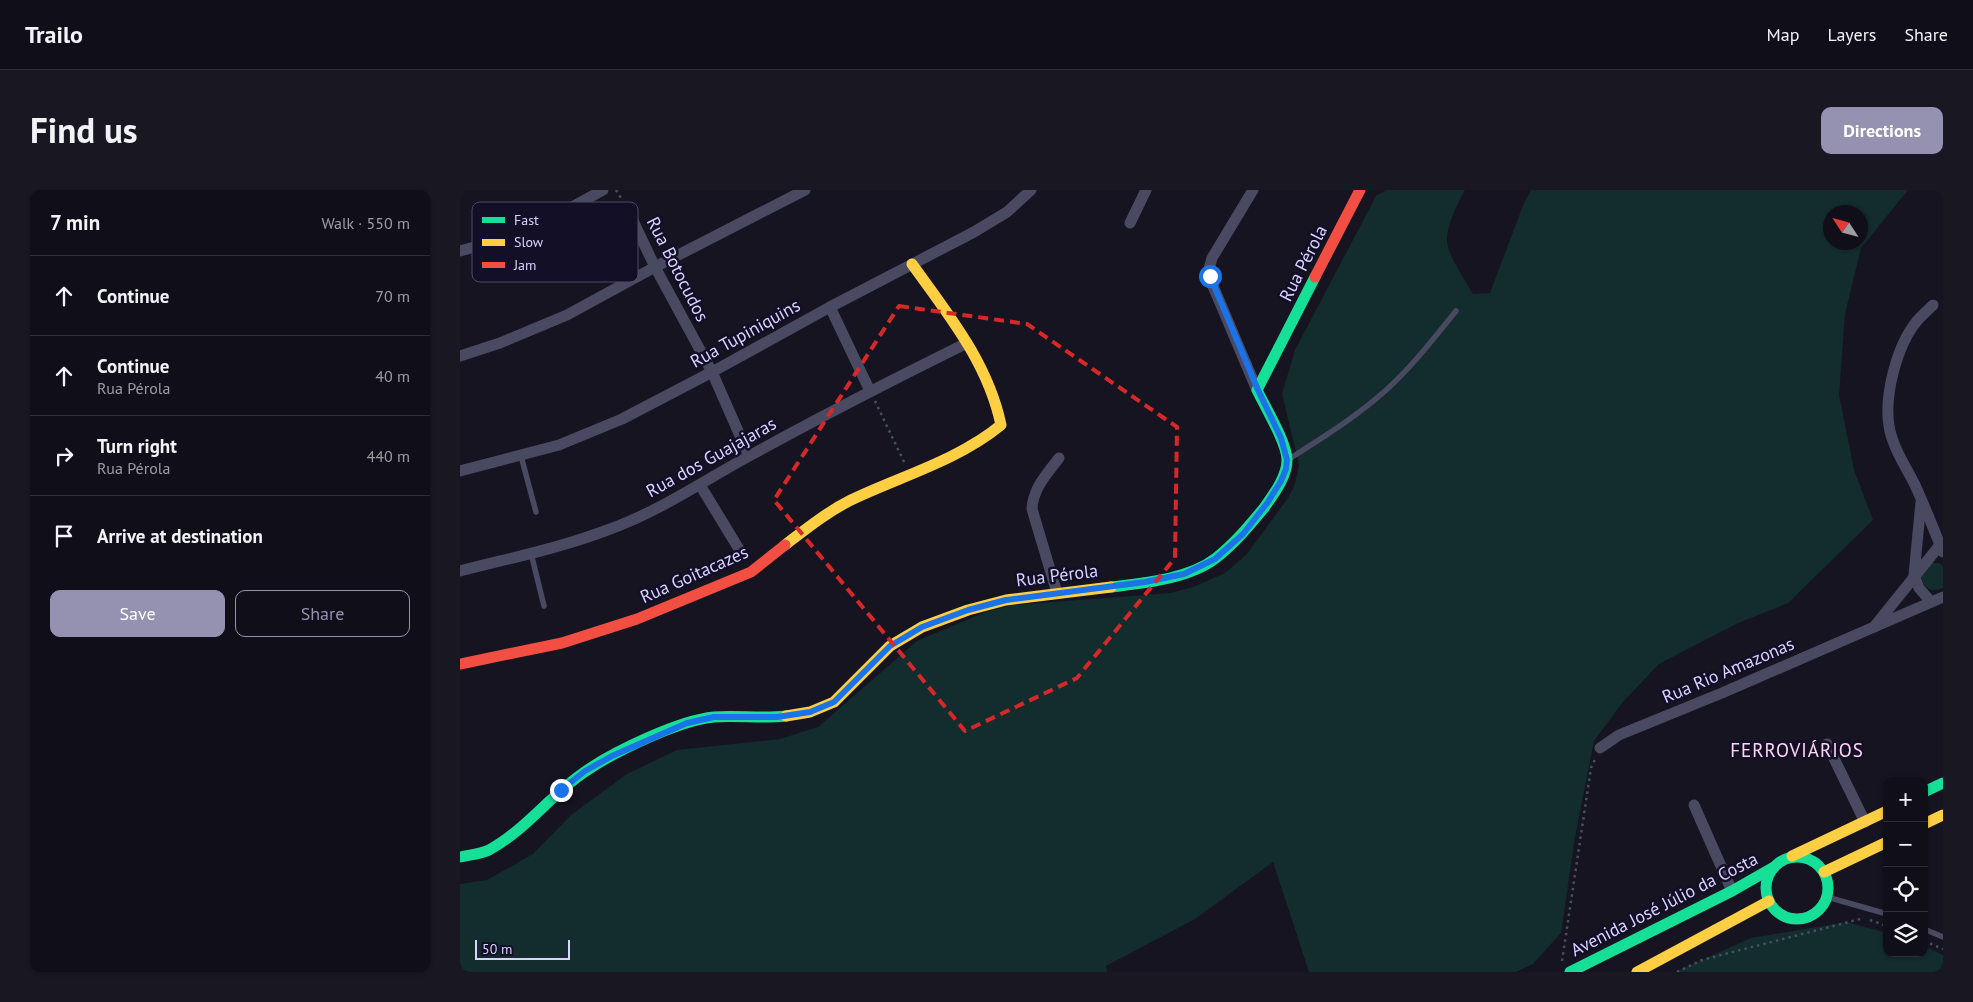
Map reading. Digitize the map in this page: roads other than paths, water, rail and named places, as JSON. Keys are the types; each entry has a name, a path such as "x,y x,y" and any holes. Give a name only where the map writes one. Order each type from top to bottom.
{"street":[{"path":"581,202 603,190"},
{"path":"638,275 805,190"},
{"name":"Rua Tupiniquins","path":"460,471 560,445 622,419 974,232 1007,212 1031,190"},
{"path":"1130,223 1146,190"},
{"path":"1253,190 1218,247 1209,269 1212,286 1281,438 1287,460"},
{"name":"Rua Pérola","path":"1258,390 1360,190"},
{"name":"Rua Botocudos","path":"638,231 712,372 749,456"},
{"path":"912,264 967,343"},
{"path":"460,356 500,343 567,315 626,282"},
{"path":"1933,305 1916,322 1902,346 1893,375 1888,406 1889,427 1941,548"},
{"path":"830,307 870,391"},
{"name":"Rua dos Guajajaras","path":"460,571 572,543 612,529 700,485 749,456 870,391 967,343"},
{"name":"Rua Goitacazes","path":"460,664 562,643 594,634 637,619 751,572 820,518 851,500 910,476 984,440 1001,425 997,404 983,371 967,343"},
{"path":"1056,593 1032,509 1032,498 1059,458"},
{"name":"Rua Pérola","path":"460,857 488,851 520,829 561,790 585,771 648,739 687,723 714,717 777,717 810,712 834,702 890,646 922,627 968,610 1006,600 1145,582 1184,574 1215,559 1243,534 1268,502 1281,481 1286,469 1287,460"},
{"path":"700,485 742,554"},
{"path":"1922,500 1914,575 1919,588 1931,602"},
{"name":"Rua Rio Amazonas","path":"1873,628 1914,575 1941,548"},
{"name":"Rua Rio Amazonas","path":"1600,748 1619,735 1873,628 1943,596"},
{"path":"1827,744 1865,822"},
{"path":"1928,790 1943,783"},
{"path":"1694,805 1732,892"},
{"path":"1788,858 1798,856 1809,858 1818,864 1829,884 1828,897 1821,908 1811,916 1799,919 1787,918 1776,911 1769,901 1766,883 1774,867 1788,858 1883,813"},
{"path":"1928,822 1943,815"},
{"path":"1824,872 1883,844"},
{"name":"Avenida José Júlio da Costa","path":"1570,972 1732,892 1774,867"},
{"path":"1637,972 1676,953 1769,901"}],"lane":[{"path":"1287,460 1354,415 1385,391 1406,371 1456,311"},
{"path":"521,456 536,512"},
{"path":"530,554 544,606"},
{"path":"1828,897 1883,913"},
{"path":"1928,931 1943,937"}],"district":[{"name":"FERROVIÁRIOS","path":"1797,750"}]}
